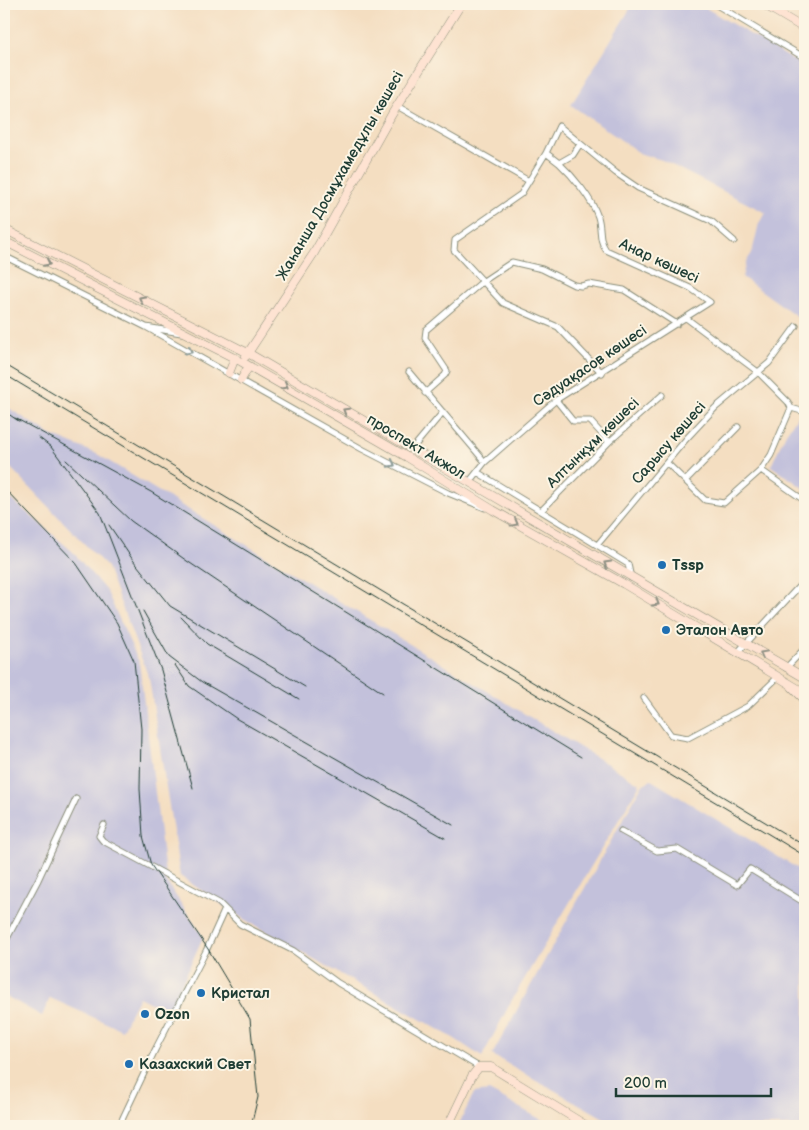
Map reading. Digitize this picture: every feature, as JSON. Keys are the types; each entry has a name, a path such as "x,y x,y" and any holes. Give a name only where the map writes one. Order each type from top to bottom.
{"main road":[{"name":"Жаһанша Досмұхамедұлы көшесі","path":"242,362 314,253 397,106 461,4"},
{"path":"763,4 805,28"},
{"name":"проспект Акжол","path":"4,229 248,353 805,678"},
{"name":"проспект Акжол","path":"4,241 242,362 407,457 493,510 624,584 805,693"},
{"path":"229,373 242,362"},
{"path":"241,380 242,362"},
{"path":"789,683 805,700"},
{"path":"448,1126 472,1076 479,1068 491,1067 588,1126"}],"street":[{"path":"715,4 805,58"},
{"path":"397,106 529,181"},
{"path":"602,373 564,331 552,323 510,308 482,282 454,250 453,245 455,240 521,194 546,153 559,126 616,173 638,188 711,221 734,241"},
{"path":"559,163 573,155 580,144"},
{"name":"Анар көшесі","path":"546,153 572,176 596,212 600,238 606,250 690,288 710,302"},
{"path":"4,256 146,327 362,448 448,493 493,510"},
{"path":"425,393 446,374 446,370 425,338 426,330 482,282 512,262 542,269 574,285 589,284 624,290 677,324"},
{"name":"Сәдуақасов көшесі","path":"469,482 485,462 556,400 602,373 710,302"},
{"path":"686,318 758,372 788,402 791,408 805,412"},
{"name":"Сарысу көшесі","path":"598,544 715,408 769,363 796,326"},
{"path":"146,327 190,334"},
{"path":"409,372 485,462"},
{"name":"Алтынқұм көшесі","path":"542,510 609,442 662,395"},
{"path":"556,400 573,421 590,421 609,442"},
{"path":"667,463 705,500 724,503 762,470 774,449 791,408"},
{"path":"412,449 443,412"},
{"path":"686,480 738,427"},
{"path":"762,470 805,501"},
{"path":"477,472 628,564 632,578"},
{"path":"738,652 805,580"},
{"path":"786,668 805,648"},
{"path":"644,698 671,735 688,738 748,706 778,677"},
{"path":"4,944 38,880 76,799"},
{"path":"104,825 99,836 103,841 172,877 225,909 240,924 294,951 338,983 479,1068"},
{"path":"621,832 656,851 677,849 737,885 750,868 805,903"},
{"path":"119,1126 156,1048 206,952 225,909"}],"shaded area":[{"path":"633,4 699,4 805,67 805,322 742,277 746,262 752,253 759,223 766,213 662,160 641,154 571,105"},
{"path":"4,405 49,434 97,454 640,784 513,998 482,1057 455,1039 242,918 180,876 149,678 107,567 4,461"},
{"path":"798,416 805,420 805,489 771,466 786,433"},
{"path":"4,493 72,551 107,592 139,662 166,881 203,937 169,1012 139,997 122,1030 50,998 42,1016 4,995"},
{"path":"651,780 805,873 805,1123 803,1126 618,1126 492,1055 642,785"},
{"path":"489,1091 553,1126 458,1126 474,1093"}],"railway":[{"path":"4,364 805,846"},
{"path":"4,374 805,856"},
{"path":"4,411 20,422"},
{"path":"15,418 151,492 581,757"},
{"path":"38,437 51,447 100,513 161,670 193,788"},
{"path":"66,460 131,521 383,693"},
{"path":"4,488 76,563 117,623 134,661 141,729 140,789 143,836 151,865 208,949 250,1019 258,1097 251,1126"},
{"path":"109,525 133,560 170,606 305,687"},
{"path":"143,611 169,657 202,682 453,825"},
{"path":"181,617 207,644 299,699"},
{"path":"175,665 189,686 237,719 445,838"}],"place":[{"name":"Tssp","path":"662,565"},
{"name":"Эталон Авто","path":"666,630"},
{"name":"Кристал","path":"201,993"},
{"name":"Ozon","path":"145,1014"},
{"name":"Казахский Свет","path":"129,1064"}]}
